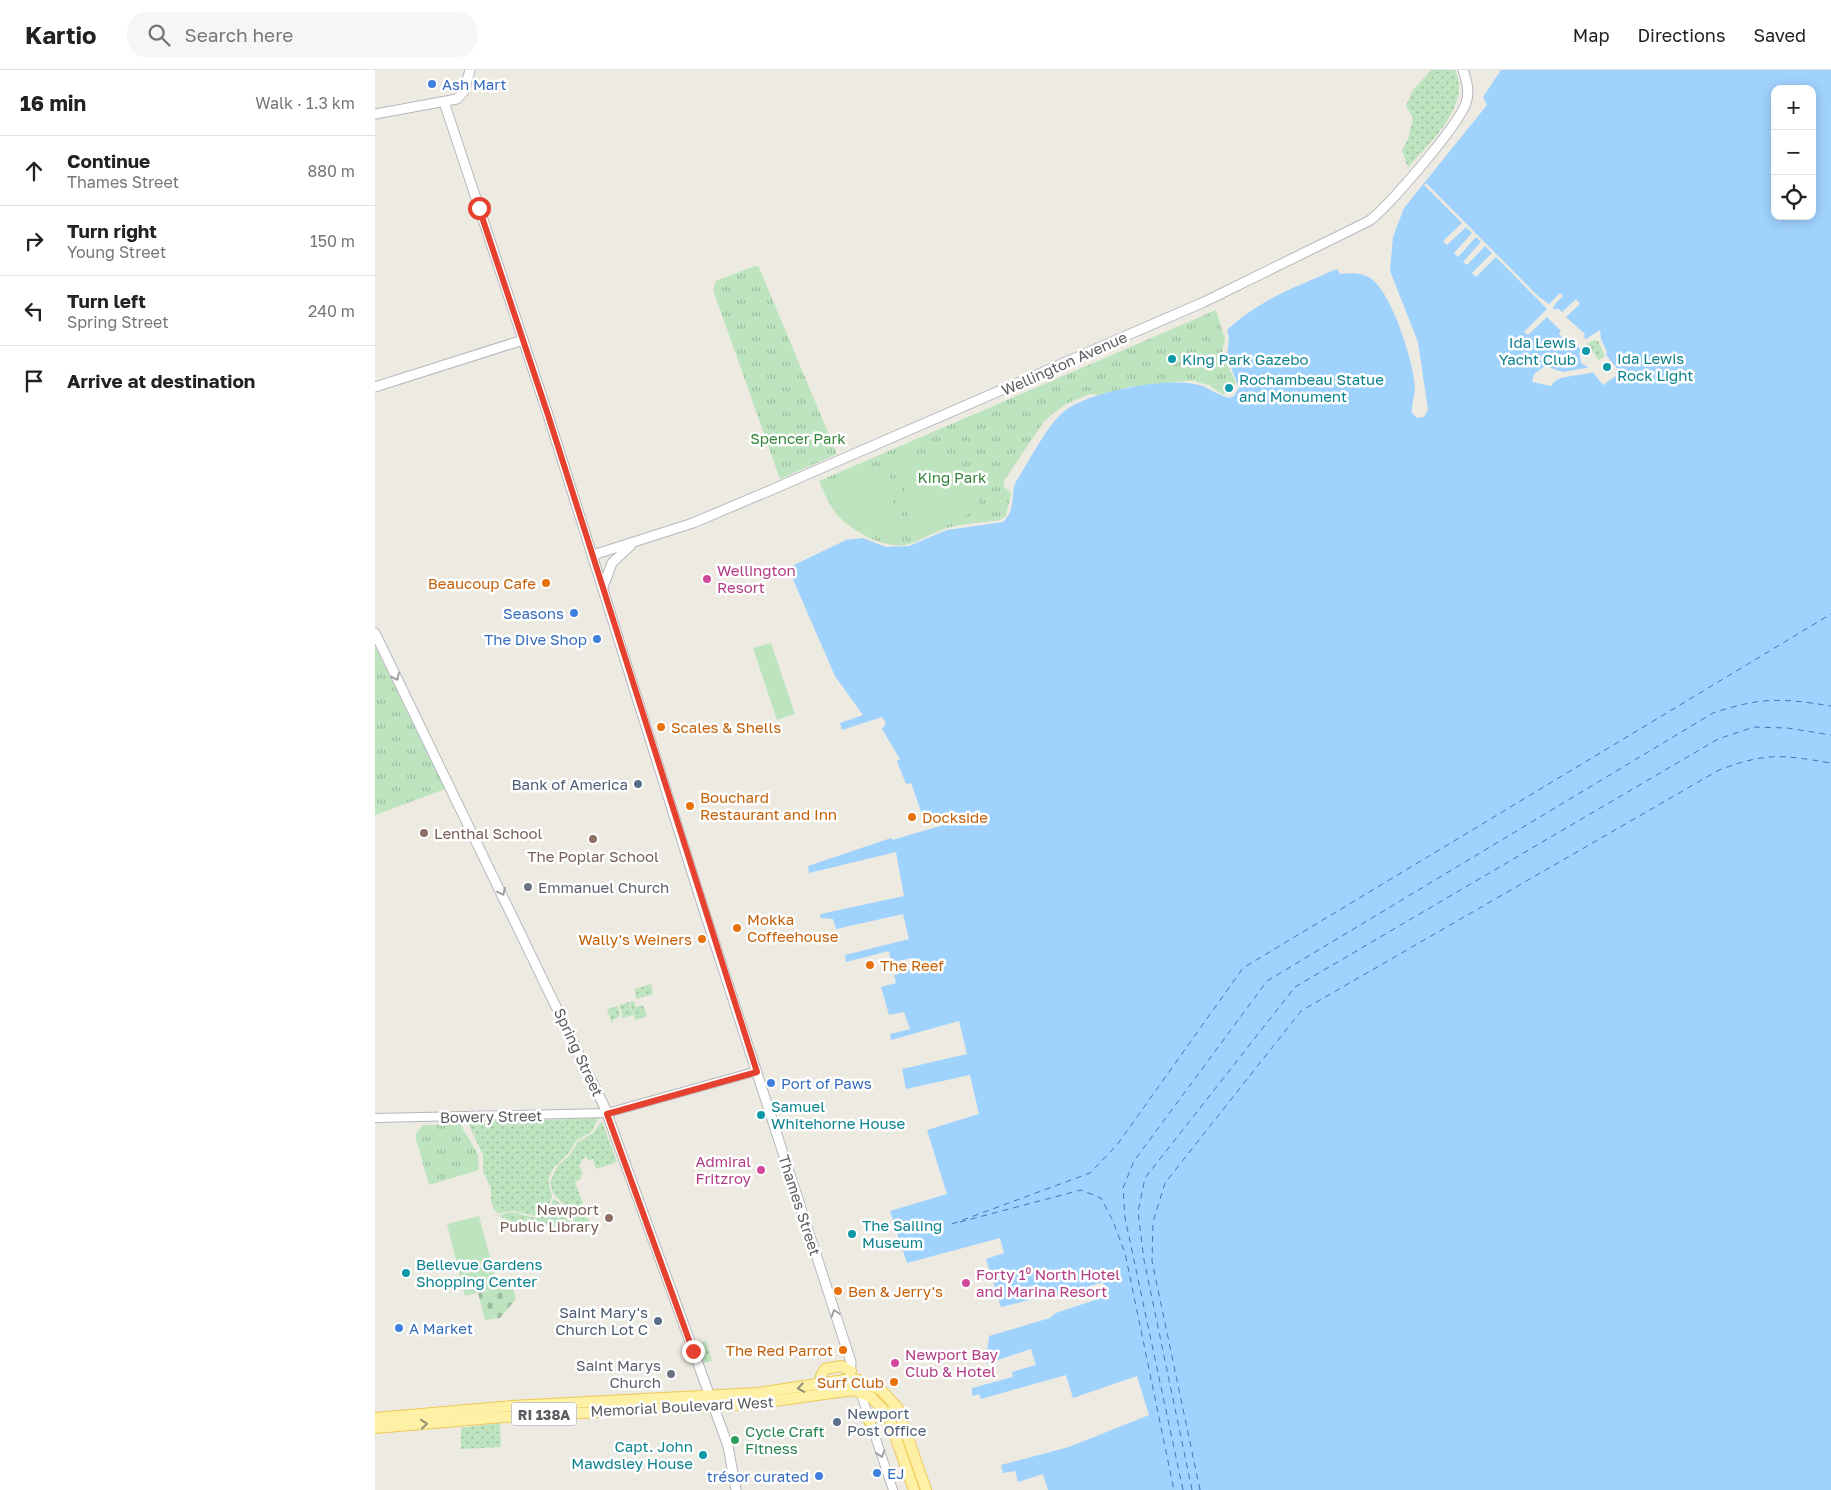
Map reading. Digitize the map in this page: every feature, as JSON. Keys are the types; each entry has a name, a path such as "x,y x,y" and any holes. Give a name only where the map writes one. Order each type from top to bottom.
{"main road":[{"path":"375,114 457,99 464,92 470,70"},
{"name":"Wellington Avenue","path":"593,555 693,523 999,392 1204,302 1369,221 1378,214 1451,128 1466,102 1468,85 1463,70"},
{"name":"Thames Street","path":"444,102 593,555 851,1362 850,1376"},
{"path":"375,387 523,340"},
{"path":"603,587 608,569 617,557 637,541"},
{"name":"Spring Street","path":"375,633 549,988 607,1114 728,1446 736,1490"},
{"path":"823,1389 821,1374 827,1368 841,1366 850,1376 839,1391"},
{"name":"Memorial Boulevard West","path":"823,1389 850,1376"},
{"name":"RI 138A","path":"850,1376 879,1389 893,1402 901,1416 926,1490"},
{"name":"Memorial Boulevard West","path":"375,1428 503,1416 712,1401 776,1392 823,1389 839,1391"},
{"name":"RI 138A","path":"839,1391 860,1391"},
{"path":"860,1391 874,1399 886,1412 914,1490"},
{"name":"Memorial Boulevard West","path":"375,1418 505,1406 712,1401"},
{"path":"869,1421 874,1416 886,1412 901,1416"}],"street":[{"name":"Bowery Street","path":"375,1118 607,1114 757,1072"},
{"path":"860,1391 893,1490"}],"green space":[{"path":"1431,70 1455,70 1459,84 1458,97 1446,123 1408,168 1402,150 1408,140 1413,118 1406,106 1413,90"},
{"name":"Spencer Park","path":"755,266 759,267 837,454 780,479 713,290 716,281"},
{"name":"King Park","path":"1216,310 1225,339 1221,356 1224,357 1236,383 1223,395 1209,385 1196,382 1196,380 1129,387 1098,395 1090,394 1068,403 1042,424 1004,481 1004,487 1011,493 1006,516 1000,520 953,526 910,544 887,544 868,537 843,521 832,507 819,481"},
{"path":"1594,340 1598,341 1605,355 1599,360 1587,344"},
{"path":"921,459 944,460 956,467 970,483 981,509 923,532 910,524 902,463"},
{"path":"880,467 890,474 896,537 860,529 842,518 823,486"},
{"path":"771,643 795,714 777,720 753,648"},
{"path":"375,646 445,789 375,815"},
{"path":"651,984 653,994 636,999 635,989"},
{"path":"634,1001 636,1007 643,1005 647,1016 635,1020 630,1002"},
{"path":"629,1002 633,1015 623,1018 619,1005"},
{"path":"618,1006 620,1016 613,1020 612,1024 607,1009"},
{"path":"599,1118 591,1132 577,1140 567,1155 553,1168 548,1181 552,1196 548,1210 536,1216 513,1211 499,1213 494,1210 491,1200 491,1188 483,1172 483,1155 469,1125 473,1122"},
{"path":"602,1121 617,1162 596,1169 593,1159 588,1161 586,1157 581,1160 582,1163 579,1165 583,1174 580,1175 581,1179 575,1182 593,1230 582,1228 573,1221 566,1207 553,1193 550,1182 558,1165 569,1156 578,1142 593,1133"},
{"path":"460,1124 478,1154 479,1170 429,1185 415,1135 423,1125"},
{"path":"555,1199 565,1209 566,1214 552,1208 552,1201"},
{"path":"493,1212 500,1215 512,1212 535,1218 555,1212 566,1217 581,1230 511,1222"},
{"path":"479,1216 498,1287 465,1296 447,1224"},
{"path":"512,1284 516,1299 500,1318 485,1320 478,1293"},
{"path":"706,1341 712,1361 704,1363 697,1344"},
{"path":"500,1423 501,1447 461,1449 461,1428"}],"water":[{"path":"1501,70 1831,70 1831,1490 1048,1490 1043,1474 1018,1482 1015,1471 1003,1473 1001,1465 1069,1447 1149,1415 1137,1376 1073,1398 1066,1375 981,1399 979,1394 972,1396 972,1388 1013,1377 1012,1372 1036,1365 1031,1349 986,1364 989,1336 1050,1318 1056,1313 1107,1296 1103,1282 1052,1297 1049,1295 1001,1307 986,1259 1004,1253 1000,1238 907,1263 890,1211 947,1194 927,1130 979,1114 970,1075 906,1089 902,1069 967,1054 959,1021 891,1040 890,1034 910,1029 904,1012 889,1015 881,987 896,983 894,975 914,969 913,958 891,962 889,951 846,962 845,955 909,939 903,914 836,929 833,919 820,918 821,914 904,896 896,852 809,873 808,866 891,838 892,840 954,822 951,813 924,820 911,783 906,784 897,761 900,759 882,729 886,723 882,717 842,730 840,723 863,715 835,676 788,568 846,540 863,538 886,547 909,546 947,530 1003,522 1008,516 1012,505 1017,480 1044,436 1062,413 1073,405 1106,393 1125,388 1163,383 1194,384 1224,397 1234,396 1239,388 1227,357 1229,337 1227,330 1266,302 1337,269 1340,274 1352,273 1370,278 1378,285 1386,297 1400,328 1411,362 1415,387 1412,413 1417,418 1424,417 1428,410 1418,342 1390,271 1393,237 1404,208 1487,105 1483,97","holes":["1570,323 1586,339 1600,330 1601,339 1607,352 1606,355 1620,372 1603,385 1593,372 1564,377 1551,386 1532,382 1534,374 1545,366 1563,372 1589,368 1581,363 1579,353 1583,352 1563,330"]}],"pier":[{"path":"1426,183 1538,296 1549,304 1560,293 1563,296 1553,308 1555,310 1557,308 1562,312 1576,299 1580,304 1566,317 1585,334 1582,339 1570,327 1567,330 1579,342 1577,344 1574,341 1570,345 1559,334 1561,331 1547,317 1528,335 1524,332 1547,309 1496,257 1476,277 1472,273 1492,253 1485,246 1467,265 1463,262 1481,242 1476,237 1458,257 1454,253 1472,233 1466,227 1447,245 1443,241 1462,223 1424,185"},
{"path":"1606,355 1620,373 1603,385 1593,372 1560,378 1562,375 1586,372 1562,374 1563,372 1591,367 1604,382 1617,372 1604,356"}],"ferry route":[{"path":"952,1224 1090,1173 1117,1145 1243,968 1831,614"},
{"path":"1183,1490 1125,1218 1123,1188 1134,1161 1267,981 1713,713 1745,704 1771,700 1798,701 1831,706"},
{"path":"1192,1490 1144,1260 1138,1212 1145,1178 1295,987 1718,739 1754,727 1787,728 1831,735"},
{"path":"1200,1490 1152,1261 1153,1222 1165,1183 1301,1011 1719,770 1750,760 1775,757 1800,758 1831,763"},
{"path":"960,1222 1081,1190 1101,1198 1113,1221 1125,1253 1174,1490"}],"place":[{"name":"Ash Mart","path":"432,84"},
{"name":"Ida Lewis Yacht Club","path":"1586,351"},
{"name":"King Park Gazebo","path":"1172,359"},
{"name":"Ida Lewis Rock Light","path":"1607,367"},
{"name":"Rochambeau Statue and Monument","path":"1229,388"},
{"name":"Wellington Resort","path":"707,579"},
{"name":"Beaucoup Cafe","path":"546,583"},
{"name":"Seasons","path":"574,613"},
{"name":"The Dive Shop","path":"597,639"},
{"name":"Scales & Shells","path":"661,727"},
{"name":"Bank of America","path":"638,784"},
{"name":"Bouchard Restaurant and Inn","path":"690,806"},
{"name":"Dockside","path":"912,817"},
{"name":"Lenthal School","path":"424,833"},
{"name":"The Poplar School","path":"593,839"},
{"name":"Emmanuel Church","path":"528,887"},
{"name":"Mokka Coffeehouse","path":"737,928"},
{"name":"Wally's Weiners","path":"702,939"},
{"name":"The Reef","path":"870,965"},
{"name":"Port of Paws","path":"771,1083"},
{"name":"Samuel Whitehorne House","path":"761,1115"},
{"name":"Admiral Fritzroy","path":"761,1170"},
{"name":"Newport Public Library","path":"609,1218"},
{"name":"The Sailing Museum","path":"852,1234"},
{"name":"Bellevue Gardens Shopping Center","path":"406,1273"},
{"name":"Forty 1⁰ North Hotel and Marina Resort","path":"966,1283"},
{"name":"Ben & Jerry's","path":"838,1291"},
{"name":"Saint Mary's Church Lot C","path":"658,1321"},
{"name":"A Market","path":"399,1328"},
{"name":"The Red Parrot","path":"843,1350"},
{"name":"Newport Bay Club & Hotel","path":"895,1363"},
{"name":"Saint Marys Church","path":"671,1374"},
{"name":"Surf Club","path":"894,1382"},
{"name":"Newport Post Office","path":"837,1422"},
{"name":"Cycle Craft Fitness","path":"735,1440"},
{"name":"Capt. John Mawdsley House","path":"703,1455"},
{"name":"EJ","path":"877,1473"},
{"name":"trésor curated","path":"819,1476"}],"route":[{"path":"479,208 548,415 701,901 757,1072 607,1114 693,1351"}]}
